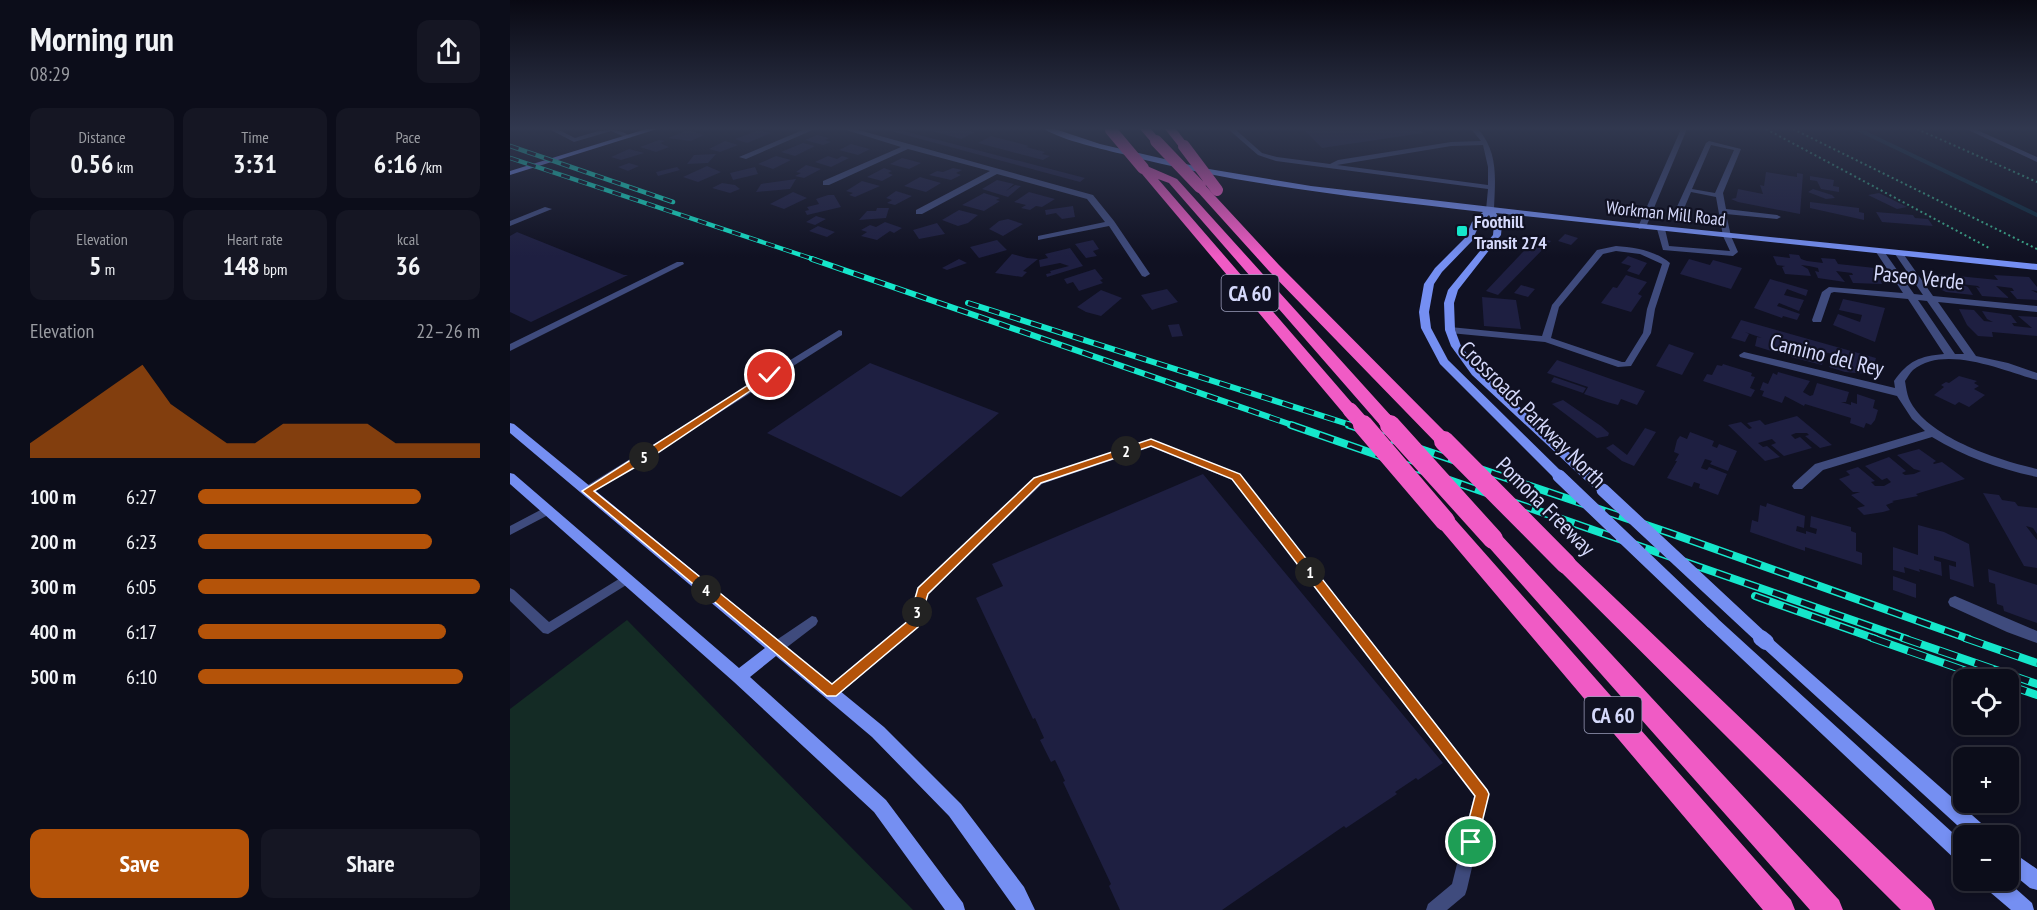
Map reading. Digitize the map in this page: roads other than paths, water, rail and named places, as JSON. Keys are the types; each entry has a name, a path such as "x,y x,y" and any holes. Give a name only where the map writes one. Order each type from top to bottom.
{"highway":[{"name":"Pomona Freeway","path":"1185,171 1274,268 1566,564 1921,910"},
{"path":"1203,171 1274,268"},
{"path":"1147,172 1173,181 1386,421 1829,910"},
{"name":"CA 60","path":"1147,172 1782,910"}],"street":[{"path":"510,180 536,171"},
{"path":"826,183 852,171"},
{"path":"919,212 995,171"},
{"path":"1003,171 1090,197 1111,223 1145,274"},
{"name":"Workman Mill Road","path":"1219,171 1302,186 1490,210 2036,267"},
{"name":"Crossroads Parkway North","path":"1953,846 1712,622 1444,362 1426,328 1424,297 1438,270 1469,239 1476,222 1490,210 1498,224 1497,235 1453,290 1449,303 1450,330 1456,346 1476,373 1766,642 1971,825"},
{"path":"1041,238 1111,223"},
{"path":"1880,252 1952,357"},
{"path":"1899,254 1972,358"},
{"name":"Paseo Verde","path":"1817,320 1827,291 1832,289 2037,309"},
{"name":"Camino del Rey","path":"1744,355 1900,393"},
{"path":"2037,377 1972,358 1952,357 1923,360 1911,366 1899,381 1900,393 1918,419 1934,432 1992,461 2037,473"},
{"path":"510,427 878,732 955,810 1017,894 1026,910"},
{"path":"1798,486 1819,467 1934,432"},
{"path":"510,477 739,677 880,806 956,910"},
{"path":"1955,602 2037,637"},
{"path":"739,677 777,647"},
{"path":"2019,867 2037,881"},
{"path":"2003,891 2025,910"}],"lane":[{"path":"1359,171 1491,187"},
{"path":"1490,210 1491,171"},
{"path":"1642,227 1666,171"},
{"path":"1680,209 1697,171"},
{"path":"1666,248 1730,254 1734,252 1727,236 1720,196 1729,171"},
{"path":"1689,190 1720,196"},
{"path":"510,224 548,208"},
{"path":"1723,212 1777,217"},
{"path":"1659,258 1666,248 1661,229"},
{"path":"1450,330 1546,339 1621,365 1628,364 1647,333 1651,309 1666,263 1659,258 1632,251 1606,249 1599,252 1555,307 1546,339"},
{"path":"510,348 680,264"},
{"path":"587,491 839,333"},
{"path":"832,692 914,623 922,592 1038,480 1151,443 1236,477 1482,794 1459,889 1434,910"},
{"path":"510,531 548,510"},
{"path":"510,593 548,629 627,579"},
{"path":"777,647 812,621"}],"waterway":[{"path":"1946,171 2037,215"}],"railway":[{"path":"550,171 816,260"},
{"path":"584,171 673,202"},
{"path":"812,259 1295,426"},
{"path":"968,303 1354,426"},
{"path":"1291,425 1907,639"},
{"path":"1349,425 1670,533 1969,639"},
{"path":"1755,596 1876,639"},
{"path":"1872,638 1961,669"},
{"path":"1903,638 2037,684"},
{"path":"1965,638 2037,663"},
{"path":"2019,689 2037,695"}],"place":[{"name":"Foothill Transit 274","path":"1462,231"}]}
